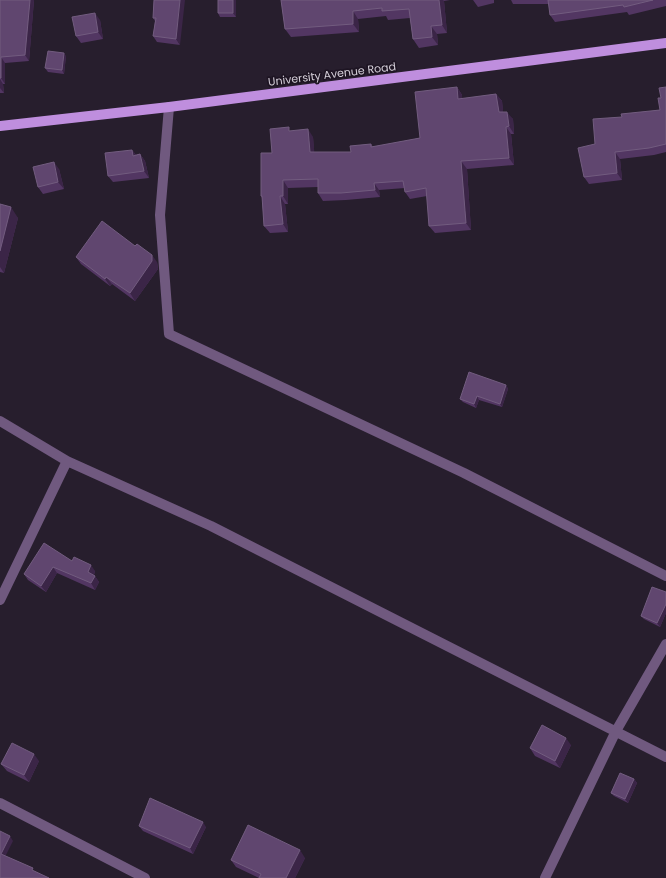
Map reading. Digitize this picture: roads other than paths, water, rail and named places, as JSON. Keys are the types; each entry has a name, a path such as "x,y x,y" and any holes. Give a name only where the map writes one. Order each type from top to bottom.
{"main road":[{"name":"University Avenue Road","path":"0,126 169,107 666,44"}],"street":[{"path":"169,107 160,215 169,334 464,473 666,576"},
{"path":"0,421 67,461 211,526 666,757"},
{"path":"0,600 67,461"},
{"path":"546,878 616,731 666,644"},
{"path":"0,803 145,878"}]}
